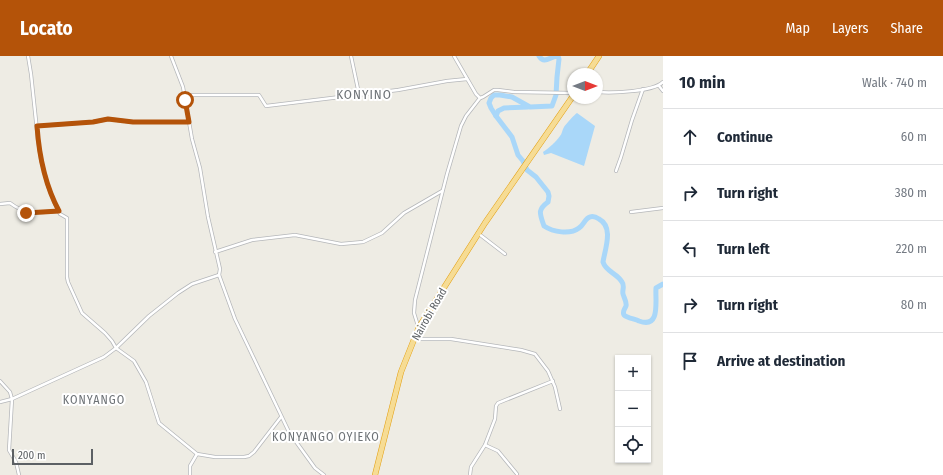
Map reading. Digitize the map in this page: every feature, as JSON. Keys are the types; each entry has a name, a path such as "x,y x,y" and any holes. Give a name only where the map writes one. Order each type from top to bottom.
{"highway":[{"path":"591,68 599,56"},
{"name":"Nairobi Road","path":"375,475 401,372 419,327 478,234 568,104"}],"street":[{"path":"28,56 41,160 48,186 59,211 62,216 66,217 67,221 67,277 70,286 82,313 105,333 116,348 134,361 134,364 142,373 159,423 197,454 215,457 249,456 254,452 282,417"},
{"path":"171,56 181,81 192,139 202,179 215,252 220,270 219,275 235,320 289,432 315,468 324,475"},
{"path":"351,56 358,94"},
{"path":"454,56 476,94 480,98"},
{"path":"184,95 259,95 266,106 398,90 467,79"},
{"path":"603,93 643,89 659,86 663,82"},
{"path":"659,86 663,91"},
{"path":"616,170 643,89"},
{"path":"419,327 414,313 415,300 442,191 466,116 480,98 498,90 514,92 567,93"},
{"path":"37,126 93,122 108,119 133,122 189,122"},
{"path":"215,252 252,240 295,235 341,244 363,242 382,233 404,213 442,191"},
{"path":"0,204 10,203 17,209 26,213 59,211"},
{"path":"630,212 663,208"},
{"path":"478,234 505,254"},
{"path":"0,402 12,399 104,357 116,348 149,316 178,293 192,284 219,275"},
{"path":"414,338 451,339 534,354 548,370 555,387 560,409"},
{"path":"470,475 471,467 485,445 495,419 496,406 498,403 553,381"},
{"path":"0,382 10,392 12,399 9,450 16,462 19,475"},
{"path":"485,445 498,451 517,474"},
{"path":"190,475 190,466 197,454"}],"water":[{"path":"577,113 595,126 584,166 551,153 544,155 543,152 556,141 561,135 563,128"}],"waterway":[{"path":"539,56 543,60 555,56 558,56 559,59 556,95 552,106 530,107 512,97 500,95 494,95 489,103 496,116 512,137 518,155 523,161 527,170 536,177 548,192 548,202 542,207 540,212 544,226 552,230 566,232 579,228 590,217 596,217 604,223 607,233 607,245 603,262 604,265 617,276 623,284 623,294 626,302 623,314 627,317 639,321 651,321 654,318 656,306 656,288 663,284"},
{"path":"496,116 498,111 504,108 528,107"}],"district":[{"name":"KONYINO","path":"364,94"},
{"name":"KONYANGO","path":"94,400"},
{"name":"KONYANGO OYIEKO","path":"326,437"}],"route":[{"path":"26,213 59,211 48,186 41,160 37,126 93,122 108,119 133,122 189,122 185,100"}]}
